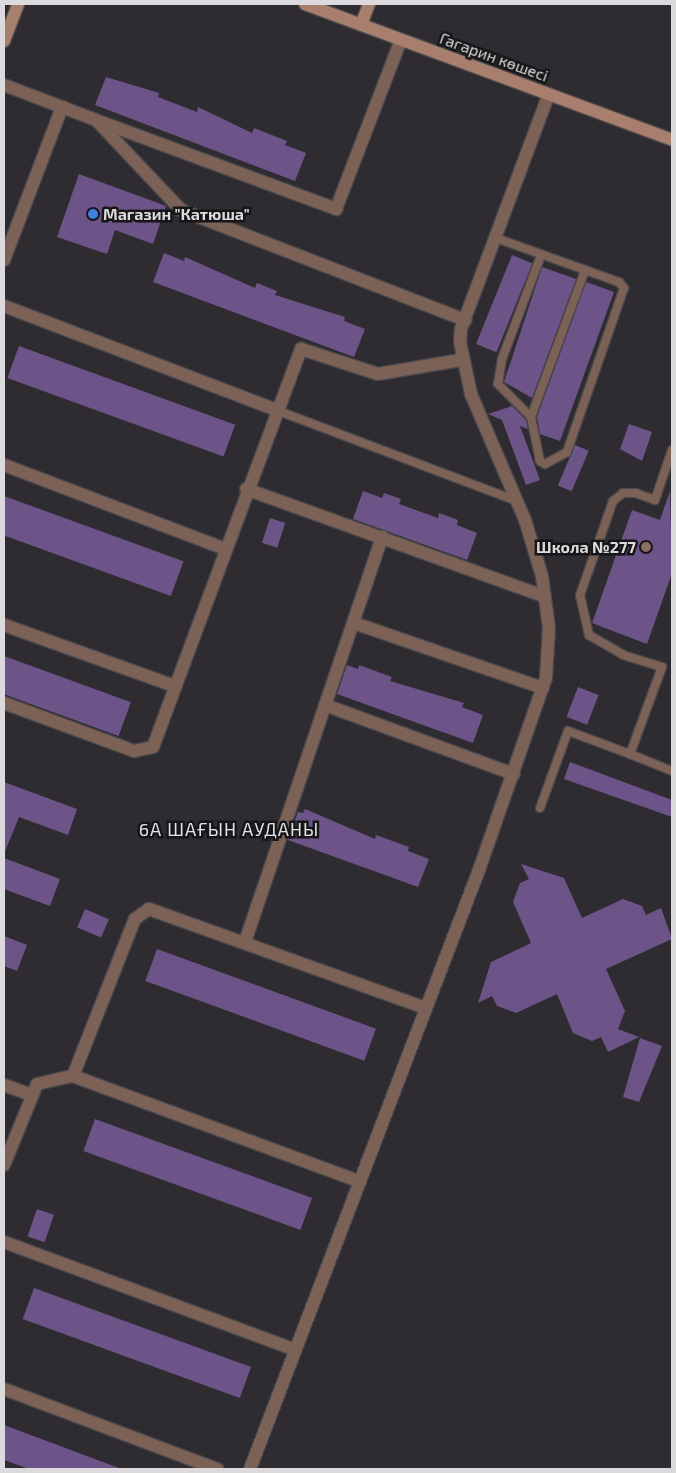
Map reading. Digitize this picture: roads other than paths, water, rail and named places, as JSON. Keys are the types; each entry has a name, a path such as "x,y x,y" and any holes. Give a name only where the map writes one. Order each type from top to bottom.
{"street":[{"path":"4,41 18,4"},
{"name":"Гагарин көшесі","path":"305,4 672,140"},
{"path":"362,25 369,4"},
{"path":"4,85 336,208 401,40"},
{"path":"250,1469 514,774 543,688 548,628 544,596 525,520 514,500 471,394 462,360 465,320 549,94"},
{"path":"4,260 62,107"},
{"path":"96,120 181,210 465,320"},
{"path":"4,306 276,410"},
{"path":"4,703 146,752 153,747 246,489 300,349 378,374 462,360"},
{"path":"4,465 224,549"},
{"path":"246,489 544,596"},
{"path":"245,942 382,537"},
{"path":"354,623 543,688"},
{"path":"4,625 174,686"},
{"path":"326,705 514,774"},
{"path":"74,1076 142,913 159,910 424,1007"},
{"path":"4,1164 29,1094 48,1078 74,1076 359,1181"},
{"path":"4,1085 29,1094"},
{"path":"4,1242 294,1349"},
{"path":"4,1389 217,1469"}],"lane":[{"path":"496,238 541,254 585,270 618,282 625,296 567,452 552,464 540,461 531,417 585,270"},
{"path":"531,417 498,384 502,359 541,254"},
{"path":"276,410 514,500"},
{"path":"630,754 662,667 623,655 589,635 580,595 613,501 623,493 636,493 655,500 672,450"},
{"path":"540,808 568,731 672,770"}],"place":[{"name":"Магазин \"Катюша\"","path":"93,214"},
{"name":"Школа №277","path":"646,547"}],"district":[{"name":"6А ШАҒЫН АУДАНЫ","path":"229,829"}]}
